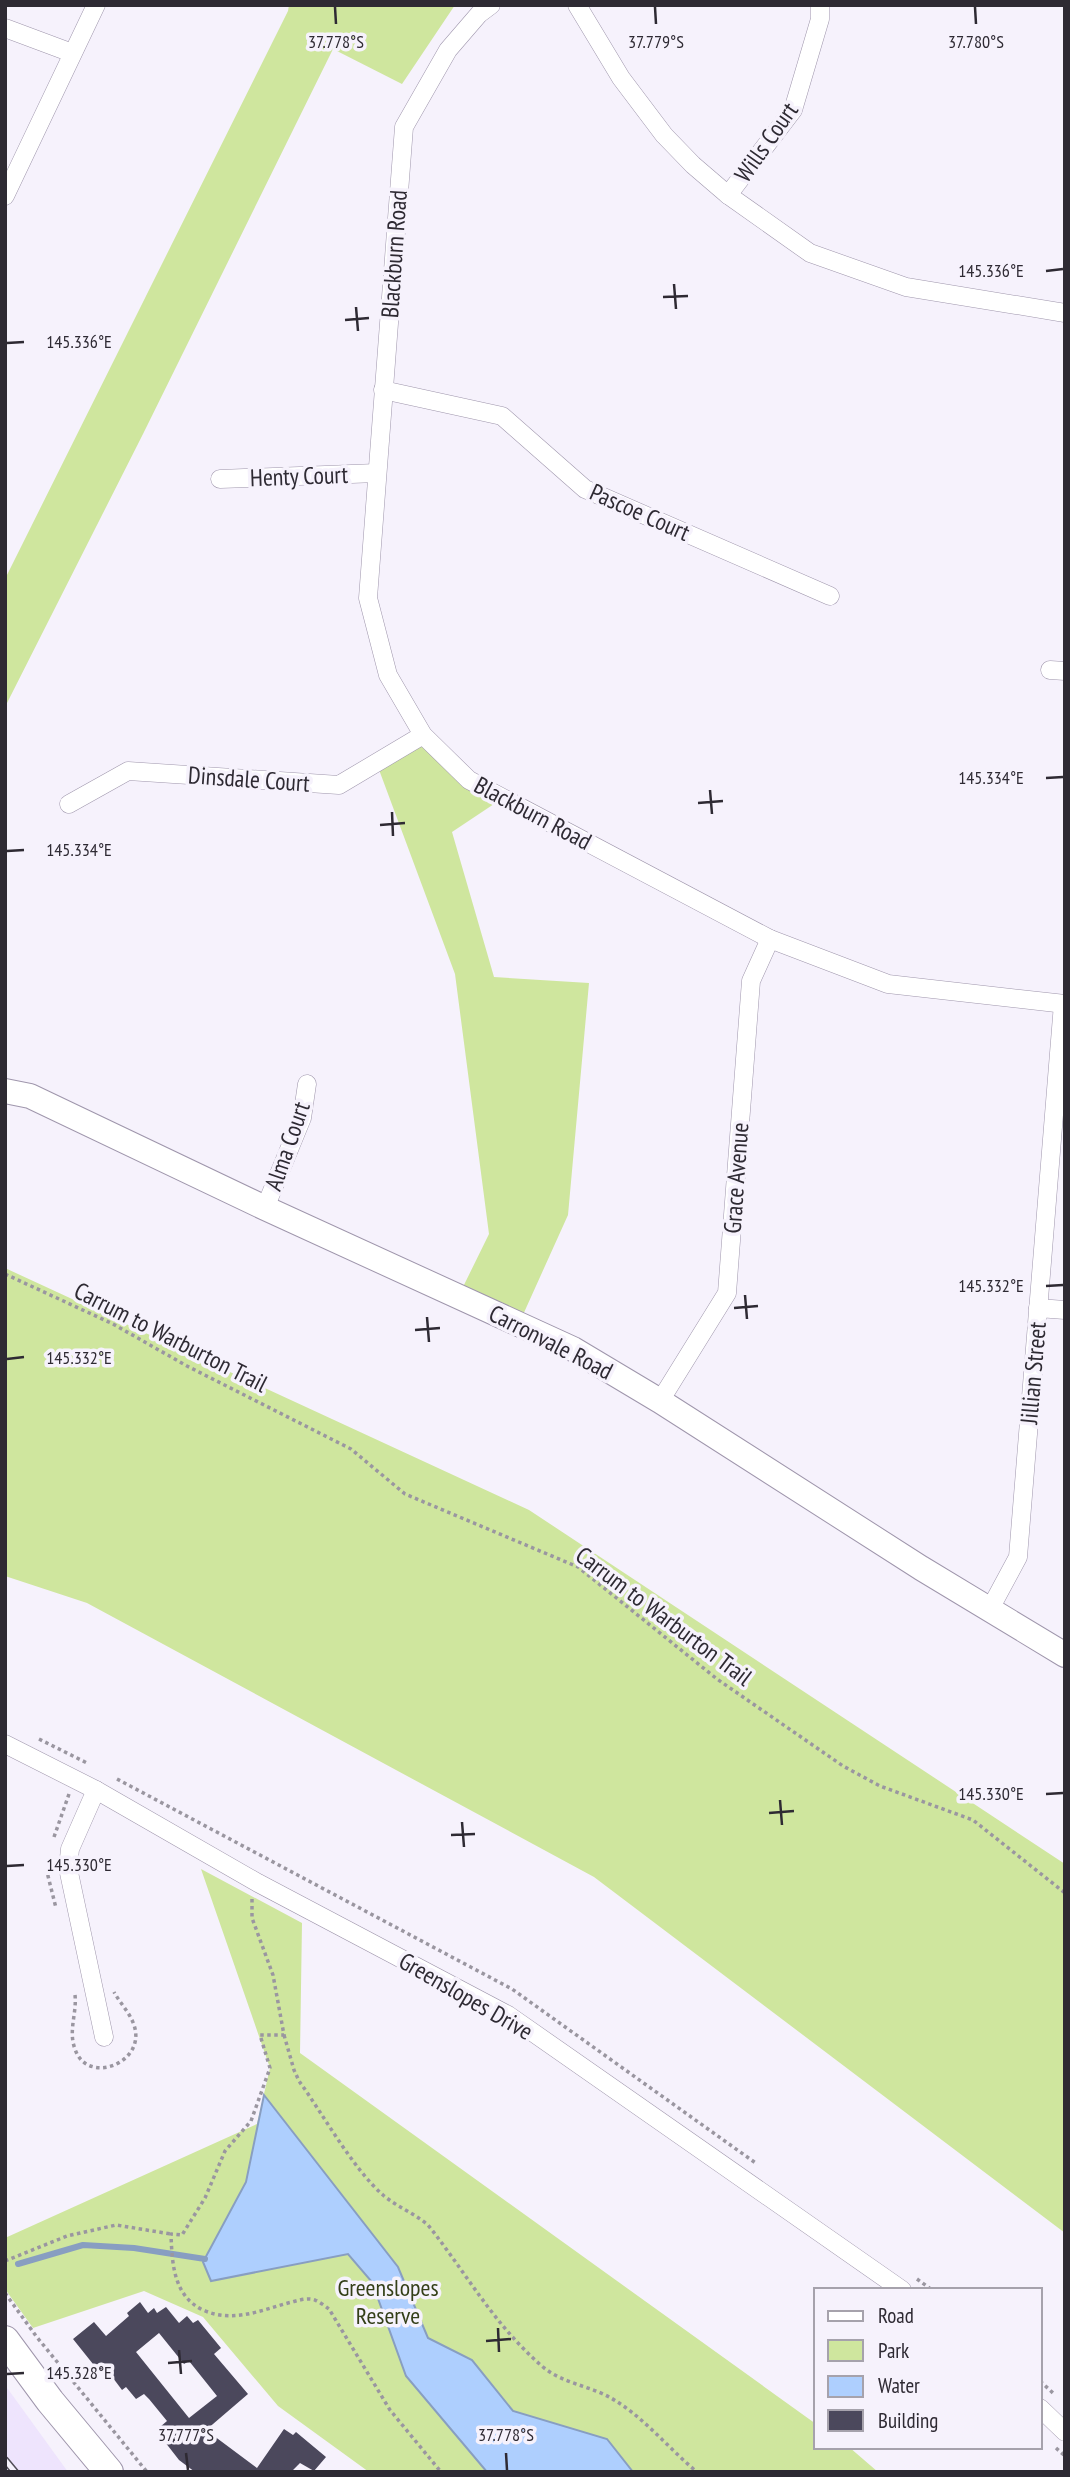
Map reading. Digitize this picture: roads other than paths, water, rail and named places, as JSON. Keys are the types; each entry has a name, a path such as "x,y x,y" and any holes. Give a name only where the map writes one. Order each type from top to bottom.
{"main road":[{"path":"5,2340 50,2401 109,2472"}],"street":[{"path":"5,196 96,5"},
{"name":"Blackburn Road","path":"491,5 479,14 448,50 404,127 368,597 388,675 423,735 469,780 770,939 888,984 1064,1004"},
{"path":"577,5 621,78 664,135 728,195 810,253 906,288 1065,313"},
{"name":"Wills Court","path":"728,195 793,110 820,19 820,5"},
{"path":"5,28 72,53"},
{"name":"Pascoe Court","path":"383,390 502,416 586,489 830,596"},
{"name":"Henty Court","path":"220,479 377,473"},
{"name":"Dinsdale Court","path":"69,804 128,771 340,785 423,735"},
{"name":"Grace Avenue","path":"660,1401 727,1293 751,981 770,939"},
{"name":"Jillian Street","path":"990,1609 1018,1557 1064,1004"},
{"name":"Alma Court","path":"265,1208 302,1118 307,1084"},
{"name":"Carronvale Road","path":"5,1091 30,1096 265,1208 573,1349 1065,1655"},
{"path":"1038,1308 1065,1310"},
{"name":"Greenslopes Drive","path":"5,1744 96,1790 258,1883 508,2015 898,2288"},
{"path":"96,1790 70,1849 68,1868 104,2037"},
{"path":"1042,2411 1065,2432"}],"water":[{"path":"264,2095 398,2267 428,2338 472,2360 513,2411 607,2439 633,2472 487,2472 406,2376 372,2282 348,2254 211,2281 203,2262 246,2182"}],"waterway":[{"path":"18,2264 83,2245 134,2248 205,2259"}],"railway":[{"path":"5,2460 15,2472"}],"park label":[{"name":"Greenslopes Reserve","path":"388,2301"}]}
